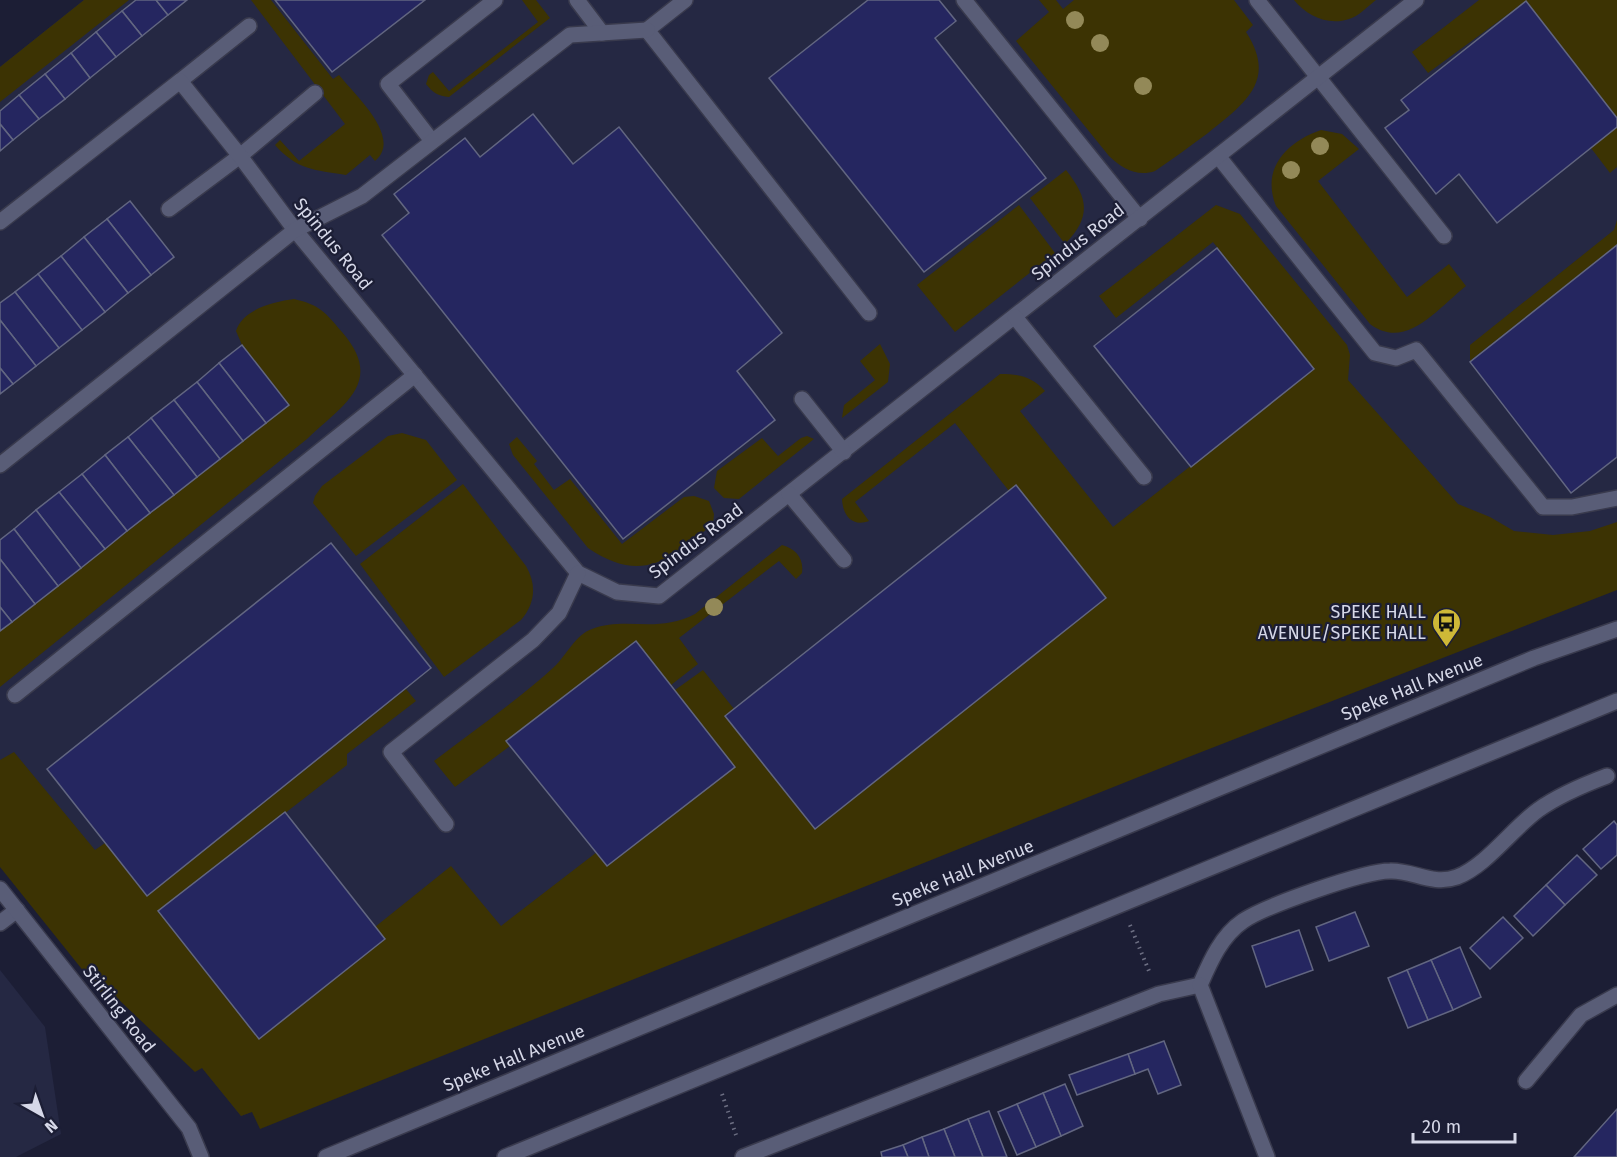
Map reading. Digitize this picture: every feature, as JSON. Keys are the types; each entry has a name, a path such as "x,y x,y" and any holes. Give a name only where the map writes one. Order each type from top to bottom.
{"street":[{"path":"432,141 388,84 495,0"},
{"path":"577,0 602,33"},
{"path":"0,465 295,230 362,196 570,35 647,30 685,0"},
{"path":"964,0 1140,219"},
{"path":"1257,0 1444,236"},
{"name":"Spindus Road","path":"180,81 295,230 578,573 617,592 659,596 1416,0"},
{"path":"0,222 249,26"},
{"path":"647,30 869,313"},
{"path":"170,210 240,156 315,93"},
{"path":"1218,156 1375,353 1396,358 1416,350 1542,507 1572,507 1617,498"},
{"path":"1016,317 1144,477"},
{"path":"15,695 415,375"},
{"path":"802,399 843,452"},
{"path":"789,494 844,560"},
{"path":"446,824 391,752 533,640 559,614 578,573"},
{"name":"Speke Hall Avenue","path":"326,1157 1534,658 1617,629"},
{"path":"505,1157 1617,700"},
{"path":"1267,1157 1200,985 1219,946 1243,921 1318,890 1382,871 1401,870 1429,880 1457,877 1477,864 1537,811 1567,793 1607,776"},
{"name":"Stirling Road","path":"0,889 189,1128 201,1157"},
{"path":"0,923 17,910"},
{"path":"744,1157 1159,994 1200,985"},
{"path":"1526,1081 1581,1015 1617,995"}],"path":[{"path":"1121,903 1159,994"},
{"path":"713,1071 737,1132 734,1141"}],"shaded area":[{"path":"84,0 1617,0 1617,573 241,1116 0,816 0,67"},
{"path":"84,0 129,0 0,102 0,67"},
{"path":"251,0 271,0 333,79 339,75 365,105 380,129 383,141 382,152 375,161 370,155 346,175 325,172 307,168 291,160 275,145 280,140 299,161 345,124"},
{"path":"522,0 536,0 550,18 449,97 431,90 426,84 429,75 433,72 449,91 538,22"},
{"path":"1039,0 1056,0 1063,9 1074,0 1234,0 1253,25 1246,32 1255,49 1259,64 1258,78 1252,90 1234,112 1182,152 1155,171 1142,173 1130,171 1109,156 1016,41 1049,12"},
{"path":"1294,0 1376,0 1352,18 1333,21 1312,15"},
{"path":"1479,0 1617,0 1617,118 1526,1 1428,73 1412,52"},
{"path":"1617,127 1617,167 1610,173 1591,148"},
{"path":"1321,130 1342,134 1359,149 1318,181 1407,297 1449,264 1466,286 1421,324 1409,330 1396,333 1383,331 1370,324 1276,206 1272,193 1274,169 1287,150 1308,135"},
{"path":"1066,170 1079,190 1084,208 1079,225 1065,244 1030,198"},
{"path":"1019,205 1055,253 955,332 917,285"},
{"path":"1216,205 1240,214 1347,345 1350,355 1348,380 1458,504 1490,517 1514,531 1553,535 1590,531 1617,522 1617,590 1186,758 260,1129 252,1112 241,1116 202,1068 195,1072 117,998 109,1003 0,867 0,760 14,752 95,850 105,843 147,896 406,689 416,701 347,754 347,765 159,911 259,1038 385,939 375,927 451,866 501,926 597,852 675,690 703,670 734,709 725,716 815,829 1106,598 1017,486 1009,491 955,423 855,502 869,521 858,522 850,519 844,510 842,499 1000,374 1014,375 1030,379 1045,391 1020,411 1113,527 1314,369 1213,242 1116,318 1099,296"},
{"path":"1617,220 1617,245 1470,361 1470,345 1614,230"},
{"path":"294,299 321,310 342,332 354,350 360,365 360,379 346,403 307,439 0,687 0,631 289,405 242,345 236,331 245,317 252,312 277,302"},
{"path":"880,344 890,364 888,382 842,418 844,405 875,380 860,361"},
{"path":"402,433 426,440 457,480 356,556 313,503 315,496 322,486 388,436"},
{"path":"807,436 814,439 739,499 724,498 714,488 717,471 762,438 778,456"},
{"path":"517,437 537,461 534,464 554,490 570,479 622,544 684,497 694,496 709,501 714,514 713,524 683,548 655,563 640,566 625,565 607,559 588,548 513,455 509,444"},
{"path":"463,484 526,566 532,580 533,594 526,614 521,620 444,677 360,564"},
{"path":"782,545 798,555 802,563 802,573 796,579 779,561 679,638 698,664 671,685 635,641 506,741 510,746 455,787 434,761 540,680 586,632 605,625 668,623 695,614"},
{"path":"0,970 45,1027 61,1134 16,1157 0,1157"}],"building":[{"path":"136,0 156,0 168,15 142,36 122,11"},
{"path":"156,0 187,0 168,15"},
{"path":"275,0 425,0 332,72"},
{"path":"868,0 939,0 956,21 935,38 1046,178 924,272 769,78"},
{"path":"1526,1 1617,118 1617,127 1497,223 1459,174 1436,194 1385,128 1409,110 1401,100"},
{"path":"122,11 142,36 116,57 96,32"},
{"path":"96,32 116,57 90,78 71,53"},
{"path":"71,53 90,78 65,99 45,74"},
{"path":"45,74 65,99 39,119 19,95"},
{"path":"19,95 39,119 13,140 0,124 0,111"},
{"path":"533,114 573,164 619,127 782,333 737,371 775,420 623,539 382,235 409,213 394,194 465,138 480,157"},
{"path":"0,124 13,140 0,151"},
{"path":"130,201 174,257 151,275 107,219"},
{"path":"107,219 151,275 128,293 84,237"},
{"path":"84,237 128,293 105,312 61,256"},
{"path":"1617,245 1617,457 1571,493 1470,362"},
{"path":"1217,248 1314,369 1191,467 1094,346"},
{"path":"61,256 105,312 82,330 38,274"},
{"path":"38,274 82,330 59,348 15,292"},
{"path":"15,292 59,348 36,366 0,320 0,303"},
{"path":"0,320 36,366 13,384 0,368"},
{"path":"242,345 289,405 266,423 219,363"},
{"path":"219,363 266,423 243,441 197,382"},
{"path":"0,368 13,384 0,394"},
{"path":"197,382 243,441 220,459 174,400"},
{"path":"174,400 220,459 197,477 151,418"},
{"path":"151,418 197,477 174,495 128,437"},
{"path":"128,437 174,495 150,513 105,455"},
{"path":"105,455 150,513 127,531 82,474"},
{"path":"82,474 127,531 105,549 59,492"},
{"path":"1016,485 1106,598 815,829 725,716"},
{"path":"59,492 105,549 81,568 36,510"},
{"path":"36,510 81,568 58,586 14,529"},
{"path":"14,529 58,586 35,604 0,559 0,540"},
{"path":"331,543 431,668 147,896 47,769"},
{"path":"0,559 35,604 12,622 0,607"},
{"path":"0,607 12,622 0,631"},
{"path":"636,641 735,767 607,866 506,741"},
{"path":"285,812 385,939 259,1039 158,911"},
{"path":"1614,821 1617,825 1617,855 1601,869 1583,849"},
{"path":"1577,855 1597,875 1565,905 1546,885"},
{"path":"1546,885 1565,905 1533,936 1514,916"},
{"path":"1355,912 1369,946 1329,961 1316,927"},
{"path":"1503,917 1523,938 1490,969 1470,948"},
{"path":"1299,930 1313,970 1266,987 1252,946"},
{"path":"1460,947 1481,997 1453,1010 1431,960"},
{"path":"1431,960 1453,1010 1428,1020 1407,970"},
{"path":"1407,970 1428,1020 1408,1028 1388,978"},
{"path":"1164,1041 1181,1085 1158,1094 1148,1069 1135,1074 1128,1054"},
{"path":"1128,1054 1135,1074 1077,1095 1069,1075"},
{"path":"1065,1084 1083,1126 1061,1136 1043,1093"},
{"path":"1043,1093 1061,1136 1036,1147 1017,1104"},
{"path":"1017,1104 1036,1147 1017,1155 998,1112"},
{"path":"1617,1109 1617,1157 1574,1157"},
{"path":"989,1111 1007,1157 983,1157 968,1119"},
{"path":"968,1119 983,1157 955,1157 944,1129"},
{"path":"944,1129 955,1157 929,1157 922,1137"},
{"path":"922,1137 929,1157 908,1157 903,1145"},
{"path":"903,1145 908,1157 882,1157 881,1152"}],"place":[{"name":"SPEKE HALL AVENUE/SPEKE HALL","path":"1447,648"}]}
